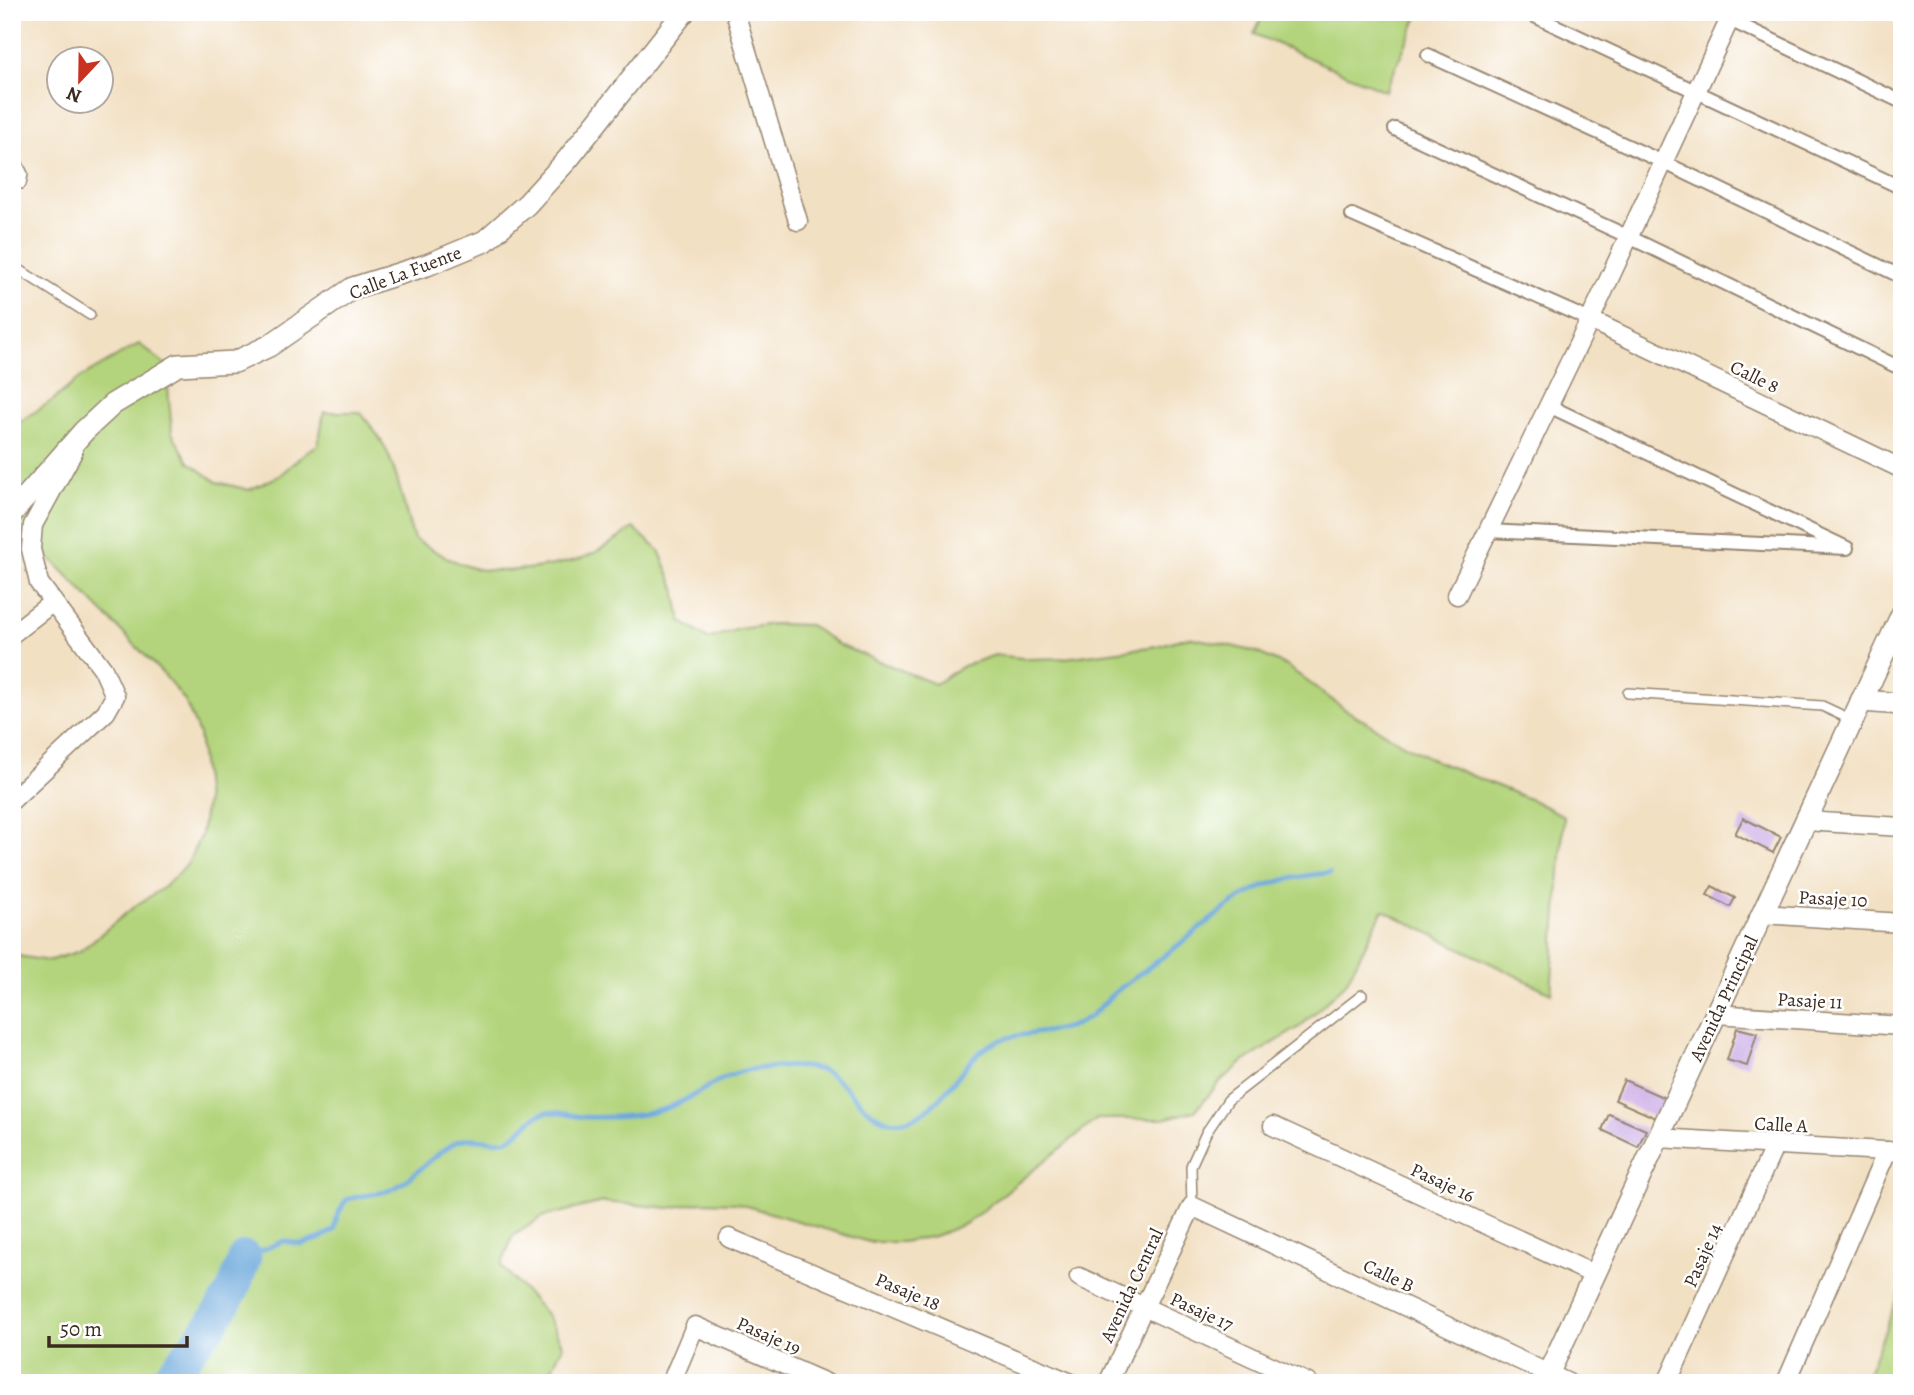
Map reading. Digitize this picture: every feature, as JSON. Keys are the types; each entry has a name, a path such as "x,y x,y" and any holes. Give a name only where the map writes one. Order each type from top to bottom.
{"street":[{"name":"Calle La Fuente","path":"12,513 85,431 113,404 178,365 235,362 270,346 353,288 427,265 485,241 527,204 568,159 684,12"},
{"path":"735,12 799,221"},
{"path":"1526,12 1902,188"},
{"path":"1457,595 1665,163 1697,92 1725,15 1902,102"},
{"path":"1428,55 1665,163 1902,276"},
{"path":"1395,129 1629,237 1902,369"},
{"path":"1352,215 1590,320"},
{"name":"Calle 8","path":"1590,320 1902,469"},
{"path":"1488,531 1847,548 1549,406"},
{"path":"12,800 107,712 115,696 103,669 38,583 31,550 33,525 85,431"},
{"path":"12,634 53,602"},
{"name":"Avenida Principal","path":"1554,1380 1594,1275 1902,614"},
{"path":"1857,710 1902,704"},
{"path":"1805,821 1902,827"},
{"name":"Pasaje 10","path":"1762,914 1902,923"},
{"name":"Pasaje 11","path":"1716,1014 1902,1026"},
{"name":"Pasaje 16","path":"1273,1126 1594,1275"},
{"name":"Calle A","path":"1658,1138 1894,1152"},
{"name":"Pasaje 14","path":"1667,1383 1775,1145"},
{"path":"1786,1383 1894,1152"},
{"name":"Avenida Central","path":"1108,1383 1192,1206"},
{"name":"Calle B","path":"1192,1206 1554,1380"},
{"name":"Pasaje 18","path":"729,1238 1071,1383"},
{"name":"Pasaje 17","path":"1079,1276 1308,1383"},
{"name":"Pasaje 19","path":"671,1383 695,1326 825,1383"}],"lane":[{"path":"12,152 23,174 21,184"},
{"path":"12,265 90,315"},
{"path":"1628,693 1857,710"},
{"path":"1192,1206 1191,1166 1206,1133 1228,1100 1362,995"}],"green space":[{"path":"1264,12 1420,12 1385,91 1254,34"},
{"path":"139,344 166,365 172,433 189,462 217,482 249,490 279,476 318,445 324,412 360,412 388,455 414,539 465,565 496,571 576,560 606,546 633,528 659,550 675,588 681,621 708,639 739,629 773,624 809,625 839,645 935,684 963,666 995,655 1030,659 1065,658 1157,646 1188,637 1256,652 1287,666 1343,708 1403,744 1564,816 1551,993 1383,910 1346,983 1301,1026 1243,1062 1219,1083 1195,1111 1163,1119 1097,1119 967,1223 935,1236 902,1242 869,1242 736,1203 702,1202 670,1208 603,1202 542,1217 513,1236 501,1266 547,1315 563,1346 549,1374 538,1383 12,1383 12,955 48,961 80,951 135,906 163,888 187,865 201,835 206,801 199,734 185,701 165,676 54,562 12,534 12,427 80,378"},
{"path":"1902,1288 1902,1383 1864,1383"}],"building":[{"path":"1743,818 1781,837 1773,853 1735,834"},
{"path":"1712,886 1735,898 1730,907 1707,895"},
{"path":"1737,1028 1757,1033 1747,1066 1727,1060"},
{"path":"1624,1080 1667,1099 1658,1119 1615,1100"},
{"path":"1609,1114 1646,1130 1638,1147 1602,1130"}],"waterway":[{"path":"245,1257 284,1241 301,1244 319,1239 334,1230 338,1214 346,1200 394,1188 458,1141 502,1141 517,1133 534,1118 548,1112 583,1117 632,1116 673,1106 718,1081 742,1072 788,1066 821,1070 832,1076 863,1106 886,1120 900,1121 915,1117 937,1101 971,1061 992,1044 1014,1036 1052,1031 1077,1024 1092,1015 1121,987 1248,894 1283,880 1330,873"},
{"path":"164,1383 213,1322 233,1290 245,1257"}]}
